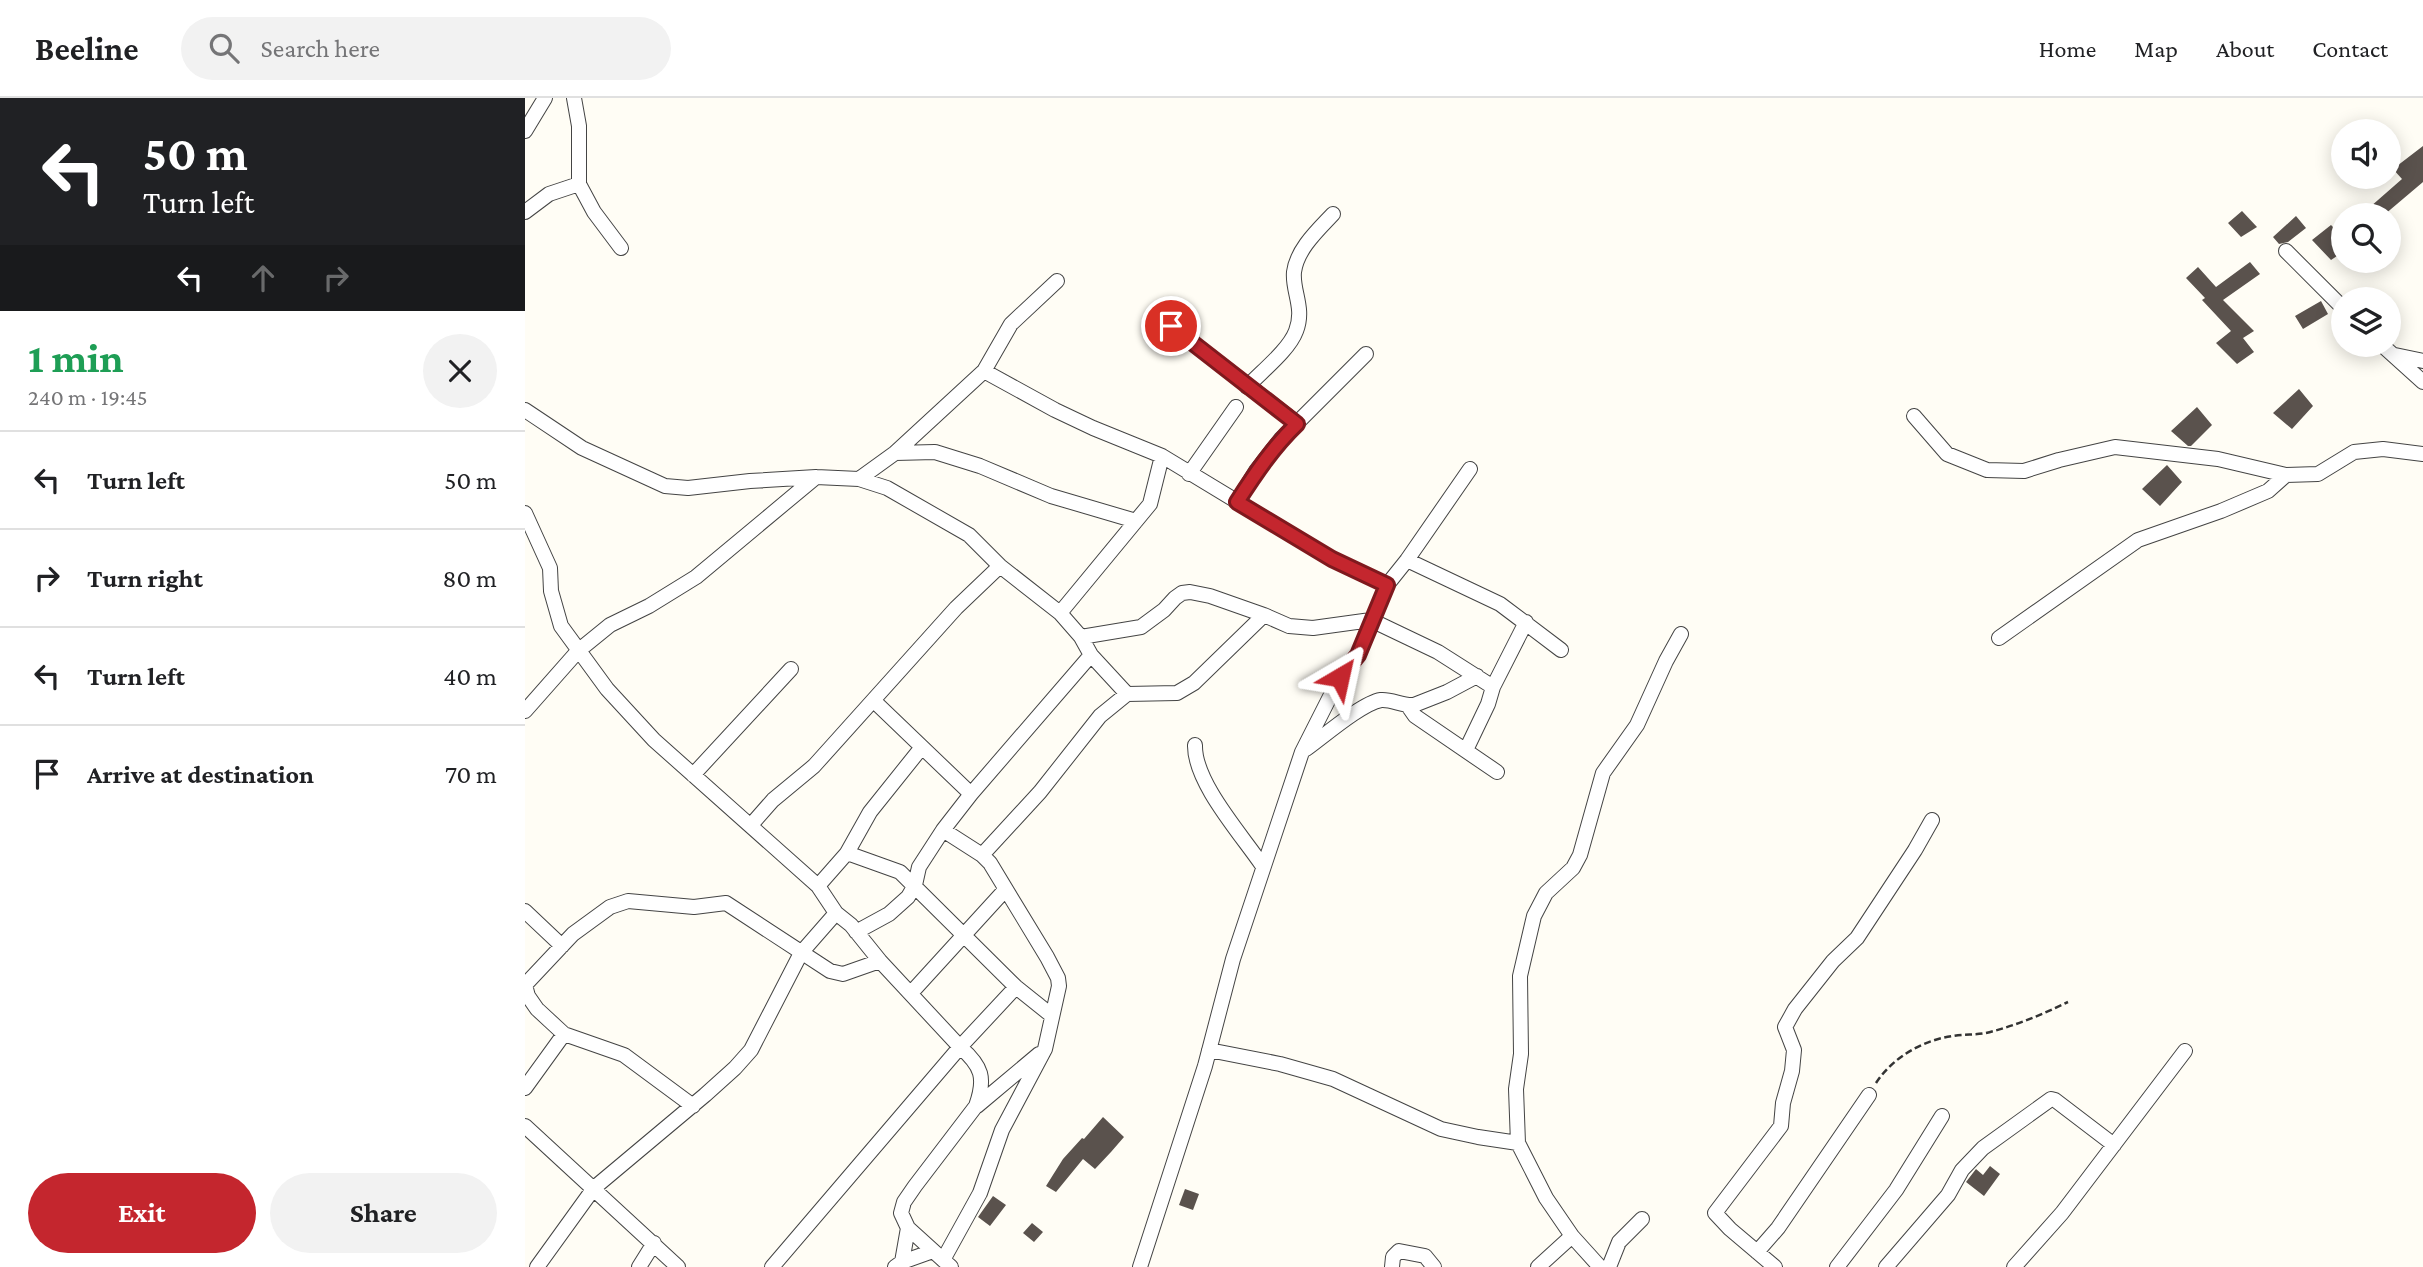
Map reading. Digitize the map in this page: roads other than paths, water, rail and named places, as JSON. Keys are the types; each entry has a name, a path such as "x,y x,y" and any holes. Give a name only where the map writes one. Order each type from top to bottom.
{"street":[{"path":"525,131 545,98"},
{"path":"574,98 579,127 579,184 594,212 621,248"},
{"path":"525,212 549,194 579,184"},
{"path":"1247,387 1291,342 1298,327 1300,304 1294,273 1300,255 1312,236 1333,214"},
{"path":"2286,251 2331,296"},
{"path":"859,479 895,453 984,371 1011,324 1057,281"},
{"path":"1156,315 1297,424"},
{"path":"1237,502 1281,439 1366,354"},
{"path":"2401,356 2423,361"},
{"path":"2397,357 2423,382"},
{"path":"984,371 1055,410 1162,456 1332,559 1387,585"},
{"path":"1189,474 1236,407"},
{"path":"525,410 582,448 665,486 688,488 816,477 859,479 887,488 968,535 1000,566 1060,613 1081,637 1091,655 1127,694"},
{"path":"1914,416 1947,454 1987,470 2024,471 2115,447 2218,459 2285,475 2318,474 2354,452 2383,449 2423,454"},
{"path":"895,453 935,452 980,466 1051,496 1136,522"},
{"path":"1060,613 1150,504 1162,456"},
{"path":"1140,1267 1209,1051 1233,959 1262,865 1302,752 1340,677 1358,655 1387,585 1408,560 1470,469"},
{"path":"1999,638 2138,540 2221,511 2268,491 2285,475"},
{"path":"525,711 578,652 610,625 649,606 696,577 816,477"},
{"path":"525,513 550,568 551,591 561,626 578,652 654,740 818,886 836,913 973,1058 980,1071 981,1093 976,1106"},
{"path":"1408,560 1500,604 1561,650"},
{"path":"751,825 772,800 814,766 956,608 1000,566"},
{"path":"1081,637 1142,627 1182,593 1210,596 1289,626 1314,628 1371,620 1438,652 1493,687"},
{"path":"982,855 1040,792 1100,716 1127,694 1177,693 1194,683 1264,615"},
{"path":"1466,750 1488,704 1493,687 1526,622"},
{"path":"1600,1267 1572,1236 1546,1198 1518,1143 1516,1089 1521,1054 1520,976 1534,916 1546,893 1573,868 1580,855 1602,773 1637,725 1681,635"},
{"path":"856,932 889,914 901,904 915,885 919,867 943,830 1091,655"},
{"path":"693,775 791,669"},
{"path":"1302,752 1376,702 1383,700 1408,706 1447,692 1476,676"},
{"path":"874,701 971,794"},
{"path":"1408,706 1415,716 1497,772"},
{"path":"1195,745 1195,758 1203,778 1262,865"},
{"path":"818,886 847,853 870,812 922,747"},
{"path":"1775,1267 1715,1213 1781,1126 1794,1050 1786,1027 1795,1009 1833,961 1857,938 1932,820"},
{"path":"942,1259 980,1194 1002,1130 1045,1049 1059,986 1058,978 990,863 943,830"},
{"path":"847,853 900,872 1016,988 1051,1015"},
{"path":"911,993 1005,890"},
{"path":"693,1106 624,1055 564,1034 537,1009 528,996 525,985 573,934 610,906 628,901 694,907 726,903 830,971 843,974 880,961"},
{"path":"525,911 562,946"},
{"path":"537,1267 594,1188 735,1068 751,1049 801,953 836,913"},
{"path":"772,1267 960,1047 1016,988"},
{"path":"525,1088 564,1034"},
{"path":"942,1259 908,1228 901,1213 904,1202 976,1106 1045,1049"},
{"path":"1209,1051 1280,1064 1333,1079 1441,1129 1518,1143"},
{"path":"2014,1267 2062,1213 2185,1051"},
{"path":"1757,1252 1778,1228 1869,1095"},
{"path":"1886,1267 1948,1195 1962,1170 1983,1148 2051,1099 2114,1144"},
{"path":"1837,1267 1896,1190 1942,1116"},
{"path":"525,1126 654,1242 678,1267"},
{"path":"1609,1267 1619,1242 1642,1219"},
{"path":"908,1228 898,1264 942,1259"},
{"path":"1538,1267 1572,1236"},
{"path":"639,1267 654,1242"},
{"path":"1392,1267 1393,1257 1399,1251 1425,1256 1434,1267"}]}
